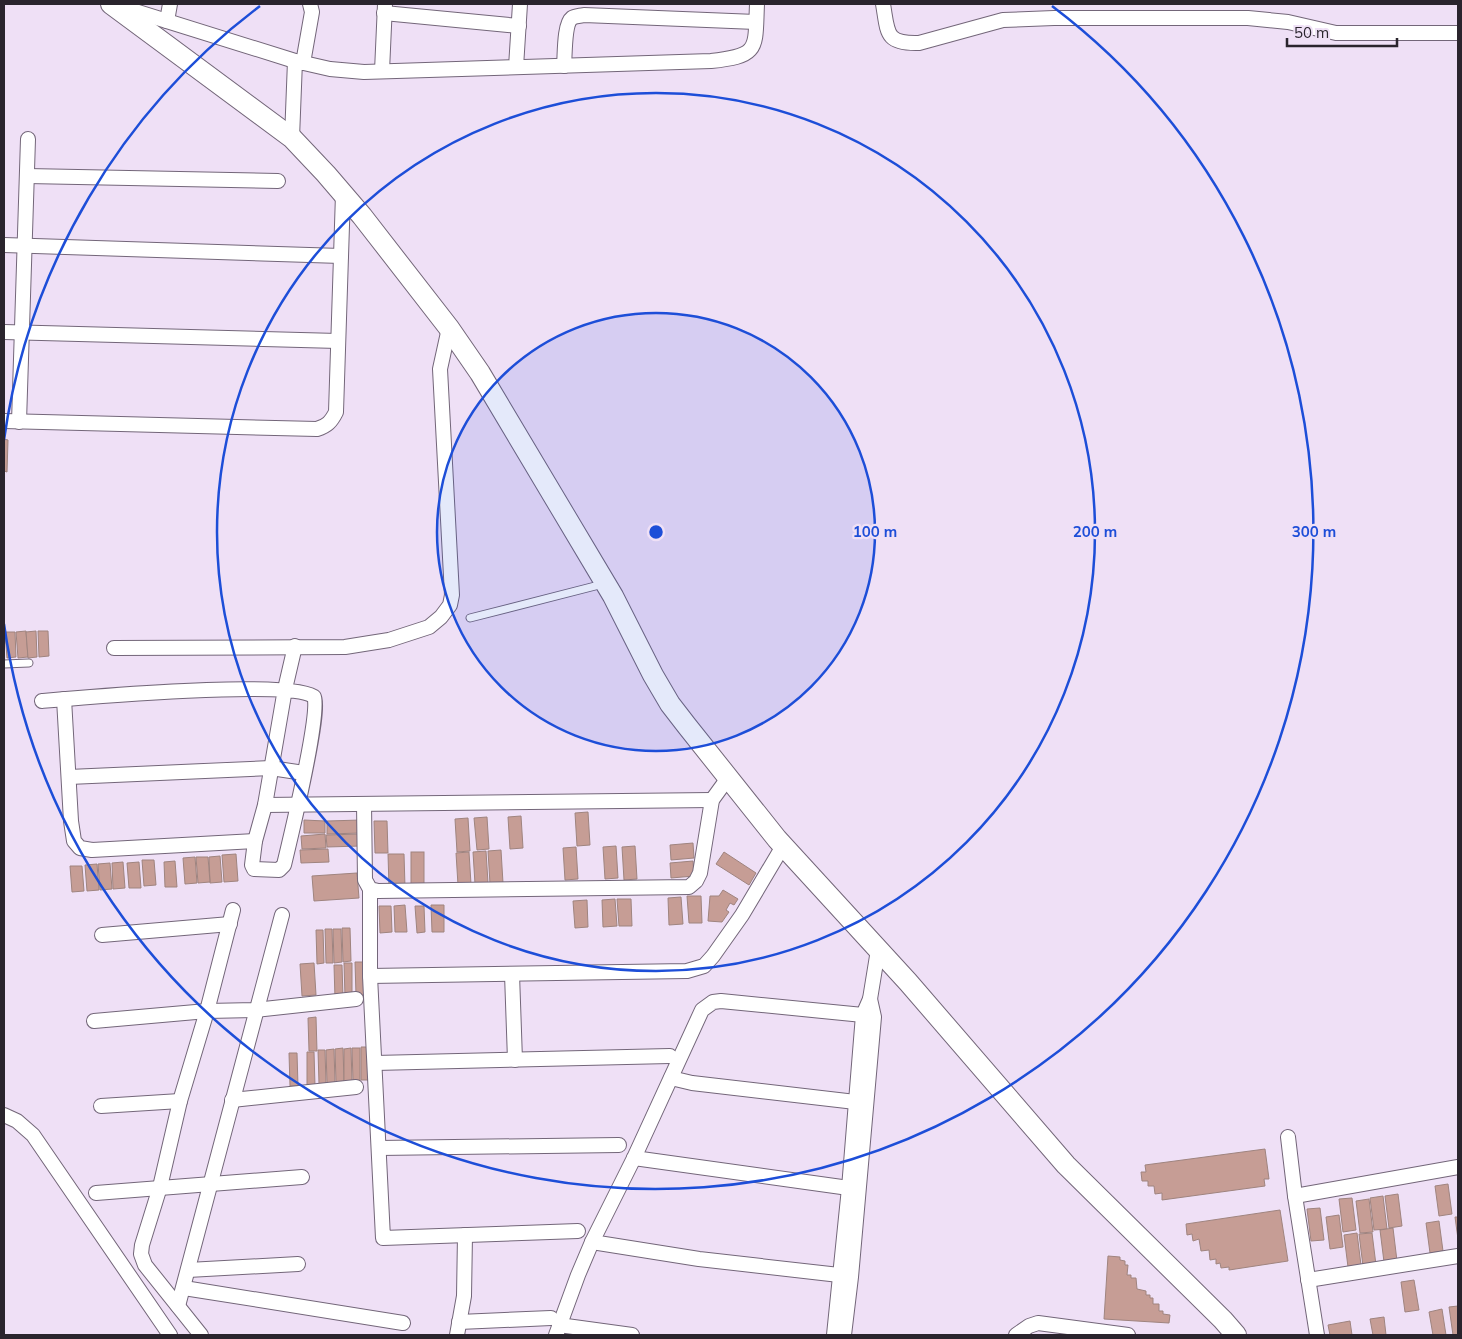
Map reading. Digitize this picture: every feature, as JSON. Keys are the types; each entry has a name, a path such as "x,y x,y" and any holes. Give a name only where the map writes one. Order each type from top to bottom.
{"street":[{"path":"111,4 299,62 330,69 364,72 734,59 748,53 755,43 757,4"},
{"path":"111,4 292,138 362,216 449,328 502,409 605,584 670,704 783,846 908,982 1066,1165 1228,1333"},
{"path":"167,21 170,4"},
{"path":"292,138 299,62 312,12 310,4"},
{"path":"516,67 520,4"},
{"path":"883,4 888,30 892,37 896,41 906,43 919,43 1003,20 1054,18 1248,18 1288,22 1336,32 1458,33"},
{"path":"382,71 384,8 519,26"},
{"path":"564,66 567,28 569,21 573,17 584,15 756,22"},
{"path":"19,422 28,139"},
{"path":"27,176 278,181"},
{"path":"4,421 317,429 325,426 332,421 336,412 343,194"},
{"path":"4,245 341,256"},
{"path":"114,648 345,647 389,640 430,627 441,618 450,605 452,590 440,369 449,328"},
{"path":"4,332 338,341"},
{"path":"42,701 191,690 285,690 310,694 314,698 316,706 297,806 282,868 279,870 254,869 252,867 255,841 265,805 285,690 295,646"},
{"path":"64,699 74,841 80,848 92,850 255,841"},
{"path":"69,777 271,768 304,773"},
{"path":"370,889 378,892 689,887 696,881 700,873 712,800 728,778"},
{"path":"265,805 712,800"},
{"path":"364,804 365,880 370,889 370,976 384,1238 578,1231"},
{"path":"370,976 687,971 704,966 742,915 783,846"},
{"path":"201,1335 145,1265 141,1254 160,1187 180,1101 207,1011 233,910"},
{"path":"178,1306 282,915"},
{"path":"102,935 230,924"},
{"path":"862,1103 863,1015 870,999 878,950"},
{"path":"512,974 515,1060"},
{"path":"94,1021 207,1011 256,1010 356,999"},
{"path":"844,1335 846,1276 862,1103 874,1017 870,999"},
{"path":"555,1326 592,1242 634,1158 702,1010 713,1002 721,1001 863,1015"},
{"path":"375,1063 670,1056"},
{"path":"671,1078 692,1083 862,1103"},
{"path":"232,1100 356,1087"},
{"path":"101,1106 180,1101"},
{"path":"4,1115 17,1121 33,1135 170,1335"},
{"path":"1288,1137 1294,1196 1317,1335"},
{"path":"379,1148 619,1145"},
{"path":"634,1158 854,1189"},
{"path":"1294,1196 1458,1168"},
{"path":"96,1192 302,1177"},
{"path":"465,1235 464,1296 458,1329 555,1326 632,1335"},
{"path":"592,1242 699,1258 846,1276"},
{"path":"1308,1280 1458,1256"},
{"path":"188,1270 298,1264"},
{"path":"834,1335 846,1276"},
{"path":"184,1288 403,1323"},
{"path":"1016,1335 1029,1326 1038,1323 1128,1335"}],"lane":[{"path":"470,618 605,584"},
{"path":"4,664 29,662"}],"building":[{"path":"4,439 8,440 7,472 4,471"},
{"path":"26,631 28,657 18,658 16,632"},
{"path":"36,631 37,657 28,658 26,632"},
{"path":"38,631 48,631 49,656 39,657"},
{"path":"5,632 15,632 16,657 7,658"},
{"path":"588,812 590,845 577,846 575,813"},
{"path":"521,816 523,848 510,849 508,817"},
{"path":"487,817 489,849 477,850 474,818"},
{"path":"468,818 470,851 457,852 455,819"},
{"path":"304,820 325,821 325,833 304,833"},
{"path":"361,820 361,833 327,834 327,821"},
{"path":"374,821 387,821 388,853 375,853"},
{"path":"325,834 326,848 302,849 301,836"},
{"path":"360,834 361,846 327,847 326,835"},
{"path":"693,843 694,858 671,860 670,845"},
{"path":"616,846 618,878 605,879 603,847"},
{"path":"635,846 637,879 624,880 622,847"},
{"path":"576,847 578,879 565,880 563,848"},
{"path":"328,849 329,862 301,863 300,850"},
{"path":"501,850 503,883 490,884 488,851"},
{"path":"486,851 488,883 475,884 473,852"},
{"path":"411,852 424,852 424,885 411,885"},
{"path":"469,852 471,884 458,885 456,853"},
{"path":"724,852 756,873 749,885 716,864"},
{"path":"236,854 238,881 224,882 222,855"},
{"path":"388,854 404,854 405,887 389,887"},
{"path":"220,856 222,882 210,883 209,857"},
{"path":"195,857 197,883 185,884 183,858"},
{"path":"196,857 208,857 210,882 198,883"},
{"path":"142,860 154,860 156,885 144,886"},
{"path":"175,861 177,887 165,887 164,862"},
{"path":"693,861 694,876 671,878 670,863"},
{"path":"123,862 125,888 113,889 112,863"},
{"path":"139,862 141,888 129,888 127,863"},
{"path":"110,863 112,889 100,890 98,864"},
{"path":"97,864 99,890 87,891 85,865"},
{"path":"70,866 82,866 84,891 72,892"},
{"path":"357,873 359,898 314,901 312,876"},
{"path":"723,890 738,899 734,905 730,903 726,910 729,912 722,922 708,921 710,896 719,896"},
{"path":"687,896 701,896 702,923 689,923"},
{"path":"681,897 683,924 669,925 668,898"},
{"path":"615,899 617,926 603,927 602,900"},
{"path":"617,899 631,899 632,926 619,926"},
{"path":"587,900 588,927 575,928 573,901"},
{"path":"405,905 407,932 395,932 394,906"},
{"path":"431,905 444,905 444,932 432,932"},
{"path":"379,906 391,906 392,932 380,933"},
{"path":"415,906 424,906 425,932 417,933"},
{"path":"342,928 350,928 351,961 343,962"},
{"path":"325,929 332,929 333,963 326,963"},
{"path":"333,929 341,929 342,962 334,963"},
{"path":"316,930 323,930 324,963 317,964"},
{"path":"355,962 363,962 364,995 356,995"},
{"path":"314,963 316,995 302,996 300,964"},
{"path":"344,963 352,963 352,997 345,997"},
{"path":"334,965 342,965 343,998 335,999"},
{"path":"316,1017 317,1051 309,1051 308,1018"},
{"path":"361,1047 368,1047 369,1080 361,1080"},
{"path":"343,1048 344,1082 336,1082 335,1049"},
{"path":"351,1048 352,1082 344,1082 344,1049"},
{"path":"352,1048 360,1048 360,1081 353,1081"},
{"path":"334,1049 335,1083 327,1083 326,1050"},
{"path":"318,1050 325,1050 326,1084 319,1084"},
{"path":"307,1052 314,1052 315,1086 307,1086"},
{"path":"289,1053 297,1053 298,1086 290,1086"},
{"path":"1265,1149 1269,1179 1264,1179 1265,1186 1162,1200 1162,1193 1155,1194 1154,1186 1148,1186 1148,1181 1142,1181 1141,1172 1146,1172 1145,1165"},
{"path":"1448,1184 1452,1214 1439,1216 1435,1186"},
{"path":"1398,1194 1402,1226 1389,1228 1385,1196"},
{"path":"1383,1196 1387,1229 1374,1230 1370,1198"},
{"path":"1352,1198 1356,1230 1343,1232 1339,1199"},
{"path":"1369,1199 1373,1232 1360,1233 1356,1201"},
{"path":"1320,1208 1324,1240 1311,1241 1307,1209"},
{"path":"1280,1210 1288,1261 1229,1270 1229,1267 1221,1268 1220,1263 1216,1264 1216,1259 1210,1260 1209,1250 1201,1251 1199,1239 1193,1241 1192,1234 1187,1235 1186,1224"},
{"path":"1339,1215 1343,1247 1330,1249 1326,1217"},
{"path":"1455,1217 1458,1217 1458,1239"},
{"path":"1439,1221 1443,1251 1430,1253 1426,1223"},
{"path":"1393,1228 1397,1261 1384,1262 1380,1230"},
{"path":"1357,1233 1361,1265 1348,1267 1344,1235"},
{"path":"1372,1233 1376,1265 1363,1266 1359,1234"},
{"path":"1108,1256 1120,1257 1120,1260 1125,1261 1125,1265 1128,1265 1127,1275 1131,1275 1131,1278 1136,1278 1137,1289 1146,1291 1146,1295 1150,1295 1150,1298 1153,1298 1153,1304 1159,1304 1159,1311 1170,1315 1169,1323 1104,1319"},
{"path":"1414,1280 1419,1310 1405,1312 1401,1282"},
{"path":"1458,1306 1458,1335 1453,1335 1449,1307"},
{"path":"1442,1309 1446,1335 1433,1335 1429,1312"},
{"path":"1384,1317 1386,1335 1373,1335 1370,1319"},
{"path":"1350,1321 1352,1335 1330,1335 1328,1325"}]}
